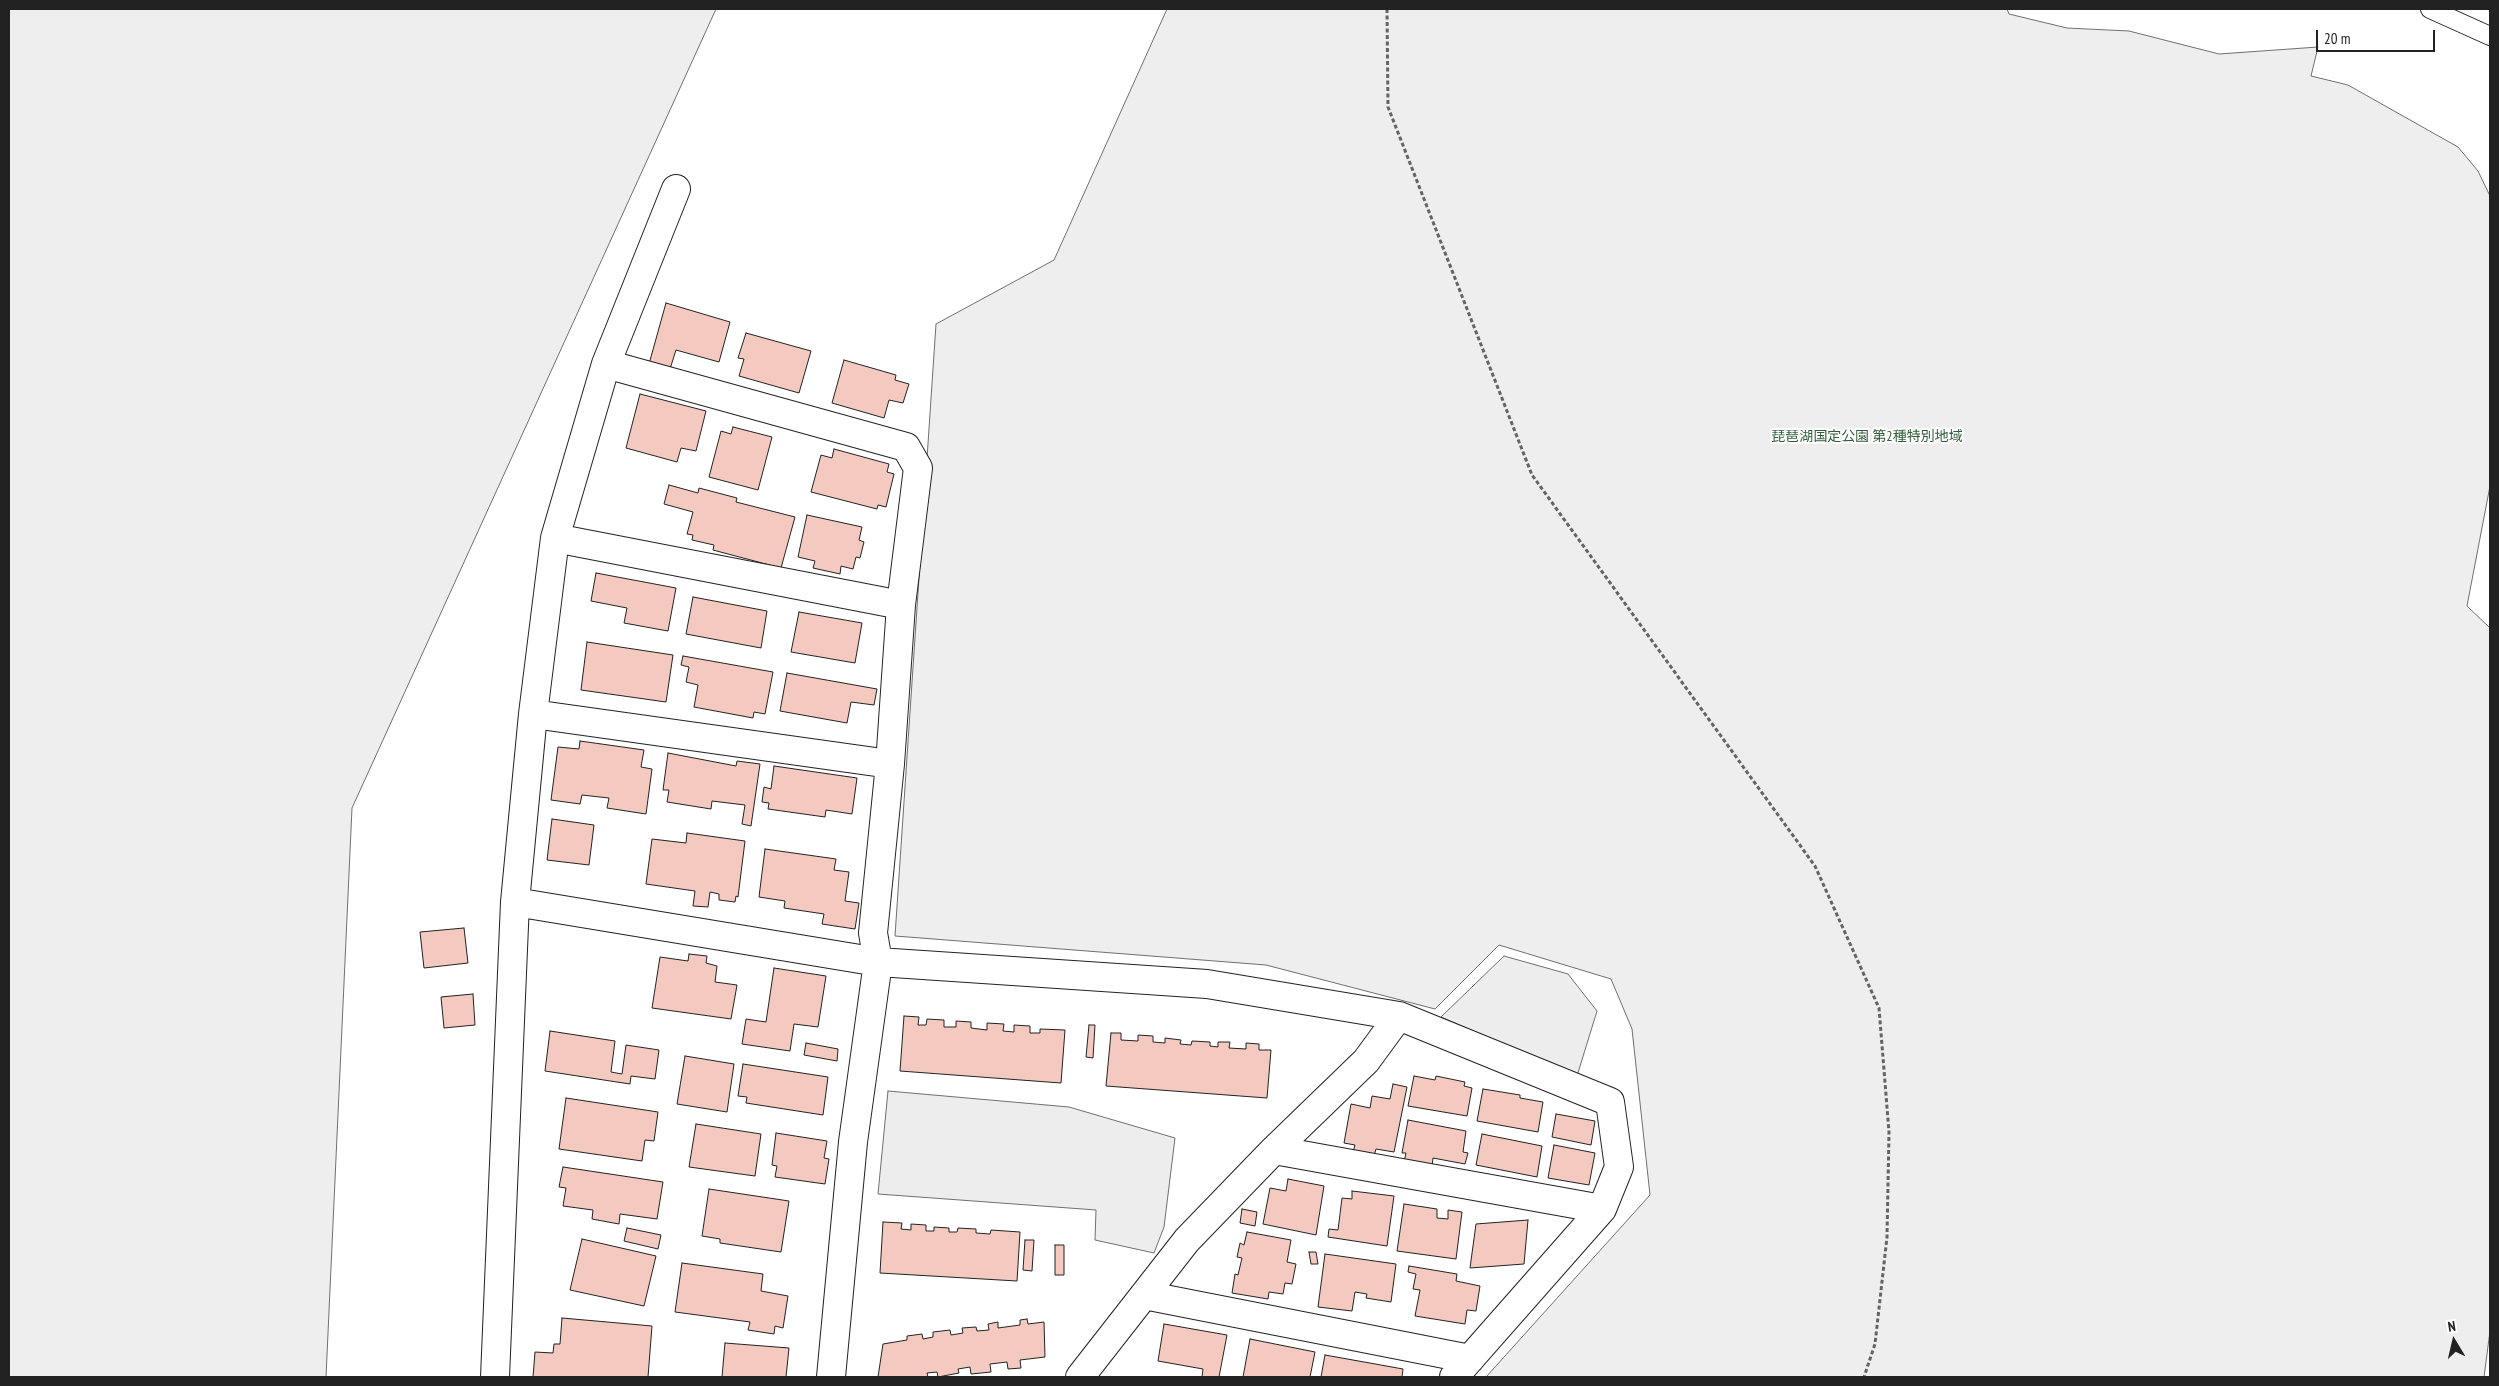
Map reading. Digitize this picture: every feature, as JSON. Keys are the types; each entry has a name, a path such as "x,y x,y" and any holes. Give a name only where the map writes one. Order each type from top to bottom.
{"street":[{"path":"495,1377 515,902 533,714 555,538 606,364 676,189"},
{"path":"606,364 906,447 918,468 901,605 890,764 872,933 878,962 853,1142 831,1377"},
{"path":"555,538 901,605"},
{"path":"533,714 890,764"},
{"path":"515,902 878,962 1207,984 1399,1016 1610,1102 1618,1167 1602,1209 1462,1368 1144,1295"},
{"path":"1080,1377 1187,1240 1274,1150 1366,1061 1399,1016"},
{"path":"1274,1150 1602,1209"}],"lane":[{"path":"2430,9 2490,36"}],"path":[{"path":"1387,9 1388,107 1532,475 1816,866 1879,1008 1889,1132 1887,1237 1875,1344 1864,1377"}],"green space":[{"path":"9,9 716,9 352,808 326,1377 9,1377"},
{"name":"琵琶湖国定公園 第2種特別地域","path":"1167,9 2007,9 2009,14 2067,28 2129,31 2219,54 2318,47 2311,76 2348,85 2458,147 2478,171 2490,196 2490,486 2467,606 2490,628 2490,1331 2484,1377 1486,1377 1650,1195 1632,1029 1611,979 1499,945 1435,1009 1266,965 895,936 936,324 1054,260"}],"shaded area":[{"path":"1504,956 1568,974 1597,1011 1577,1076 1441,1017"},
{"path":"888,1091 1069,1107 1175,1138 1164,1227 1154,1253 1095,1240 1096,1210 878,1194"}],"building":[{"path":"666,303 730,322 719,362 676,350 670,369 649,364"},
{"path":"746,333 811,351 799,393 739,376 744,359 738,358"},
{"path":"844,360 896,375 895,380 909,384 903,403 889,400 884,418 832,403"},
{"path":"640,394 706,411 696,451 681,448 677,462 626,448"},
{"path":"733,427 772,437 758,490 709,477 721,431 731,434"},
{"path":"834,449 889,464 887,472 894,474 886,507 878,505 877,509 811,492 821,455 832,458"},
{"path":"669,485 698,493 699,488 737,498 736,502 795,517 781,568 713,550 714,545 692,540 693,535 687,534 693,512 664,504"},
{"path":"807,515 862,527 859,540 864,542 860,558 856,557 853,569 841,566 840,574 813,568 815,561 798,557"},
{"path":"596,573 676,588 668,631 624,623 627,608 591,601"},
{"path":"693,597 767,611 761,648 686,634"},
{"path":"799,612 862,623 855,663 791,652"},
{"path":"587,642 673,655 666,702 581,690"},
{"path":"683,656 773,672 765,714 754,712 753,718 694,707 698,685 686,682 689,667 681,665"},
{"path":"787,673 877,689 874,705 851,702 847,723 780,711"},
{"path":"580,741 644,750 641,767 652,769 646,814 607,808 609,798 582,795 580,804 551,800 558,747 579,749"},
{"path":"668,753 736,766 737,761 760,764 751,826 742,824 745,805 712,801 711,809 667,802 669,790 663,790"},
{"path":"774,766 857,778 852,814 826,810 825,817 768,809 769,803 762,802 764,787 771,789"},
{"path":"552,819 594,825 589,865 547,860"},
{"path":"687,833 745,841 738,897 736,896 735,902 719,900 719,894 710,892 708,907 693,906 695,891 646,884 652,839 686,843"},
{"path":"765,849 836,859 834,870 849,872 845,901 859,903 855,929 822,924 824,914 784,908 785,901 759,897"},
{"path":"464,928 468,963 424,968 420,932"},
{"path":"689,954 707,956 706,963 717,966 715,982 737,985 731,1019 652,1008 660,957 688,961"},
{"path":"774,968 826,976 818,1027 794,1024 790,1051 742,1044 746,1019 766,1022"},
{"path":"473,994 475,1025 444,1028 441,997"},
{"path":"904,1016 919,1017 918,1025 926,1025 927,1019 944,1020 944,1027 956,1027 956,1021 971,1022 971,1028 987,1030 987,1023 1004,1024 1003,1031 1014,1032 1014,1025 1030,1026 1030,1033 1040,1033 1040,1029 1065,1030 1061,1083 900,1071"},
{"path":"1089,1025 1095,1025 1093,1058 1086,1057"},
{"path":"550,1031 615,1041 611,1072 622,1074 626,1045 659,1050 655,1079 631,1076 630,1084 545,1071"},
{"path":"1111,1033 1121,1033 1121,1040 1138,1041 1138,1035 1153,1036 1153,1042 1165,1043 1165,1038 1181,1040 1180,1044 1191,1045 1192,1041 1210,1042 1210,1046 1218,1047 1218,1042 1230,1042 1229,1048 1246,1049 1246,1043 1259,1044 1259,1050 1271,1050 1267,1098 1106,1086"},
{"path":"806,1043 838,1049 837,1061 804,1055"},
{"path":"685,1056 734,1064 727,1112 677,1104"},
{"path":"743,1064 828,1077 823,1115 746,1103 747,1097 738,1096"},
{"path":"1414,1076 1435,1080 1436,1076 1465,1082 1464,1086 1472,1088 1467,1116 1408,1106"},
{"path":"1393,1084 1407,1087 1394,1152 1376,1149 1374,1156 1353,1152 1355,1145 1344,1143 1351,1104 1370,1108 1372,1096 1390,1099"},
{"path":"1483,1089 1520,1095 1520,1098 1543,1102 1538,1132 1477,1121"},
{"path":"566,1098 658,1112 654,1141 645,1140 642,1161 559,1149"},
{"path":"1556,1114 1595,1121 1591,1145 1552,1137"},
{"path":"1408,1120 1466,1131 1463,1152 1468,1153 1465,1164 1433,1158 1432,1167 1404,1162 1406,1153 1402,1153"},
{"path":"696,1124 761,1134 755,1176 689,1167"},
{"path":"776,1133 827,1141 824,1158 829,1159 825,1184 775,1177 777,1166 772,1165"},
{"path":"1482,1134 1542,1146 1537,1177 1476,1165"},
{"path":"1554,1145 1595,1153 1589,1185 1548,1178"},
{"path":"563,1167 663,1182 657,1219 620,1214 619,1224 592,1219 593,1210 563,1206 566,1188 559,1187"},
{"path":"1288,1179 1324,1186 1316,1235 1263,1224 1270,1188 1286,1191"},
{"path":"709,1189 789,1201 781,1252 720,1243 720,1239 702,1236"},
{"path":"1352,1191 1394,1196 1387,1246 1328,1237 1329,1229 1338,1230 1342,1198 1352,1199"},
{"path":"1404,1204 1437,1209 1437,1218 1448,1219 1448,1210 1462,1212 1456,1259 1397,1251"},
{"path":"1242,1209 1257,1212 1255,1226 1240,1223"},
{"path":"1528,1220 1524,1264 1470,1268 1476,1224"},
{"path":"883,1222 902,1223 901,1229 911,1230 911,1224 926,1225 926,1231 934,1231 934,1227 949,1228 949,1232 957,1232 958,1228 976,1229 976,1233 990,1234 991,1230 1020,1232 1017,1281 880,1273"},
{"path":"627,1228 661,1235 658,1249 624,1241"},
{"path":"1247,1232 1291,1240 1287,1262 1296,1264 1292,1284 1285,1283 1283,1294 1269,1292 1268,1299 1232,1293 1235,1274 1238,1275 1242,1258 1237,1257 1240,1243 1244,1245"},
{"path":"582,1239 656,1256 644,1306 570,1290"},
{"path":"1025,1240 1034,1240 1032,1271 1023,1270"},
{"path":"1055,1245 1064,1245 1064,1275 1055,1275"},
{"path":"1309,1252 1316,1252 1318,1264 1311,1264"},
{"path":"1325,1254 1396,1264 1391,1302 1366,1298 1367,1294 1355,1292 1352,1311 1318,1307"},
{"path":"682,1263 763,1274 761,1291 788,1296 783,1328 775,1326 774,1334 748,1330 750,1322 675,1312"},
{"path":"1409,1266 1457,1274 1456,1281 1480,1286 1476,1311 1467,1310 1465,1324 1415,1316 1420,1290 1413,1289 1416,1274 1408,1272"},
{"path":"562,1318 652,1326 648,1377 533,1377 535,1352 553,1353 554,1344 560,1344"},
{"path":"1027,1319 1028,1324 1044,1322 1045,1357 1020,1360 1021,1368 1008,1369 1007,1362 990,1364 991,1372 971,1374 970,1367 958,1369 959,1373 938,1377 937,1372 927,1373 928,1377 878,1377 883,1344 907,1340 907,1336 922,1334 923,1339 933,1337 933,1332 950,1330 951,1335 963,1333 962,1328 976,1327 977,1331 989,1330 988,1324 998,1322 998,1328 1020,1325 1020,1320"},
{"path":"1164,1324 1227,1335 1219,1377 1202,1377 1203,1369 1158,1361"},
{"path":"1250,1339 1315,1352 1310,1377 1243,1377"},
{"path":"725,1343 789,1348 786,1377 722,1377"},
{"path":"1325,1355 1403,1369 1402,1377 1321,1377"}]}
